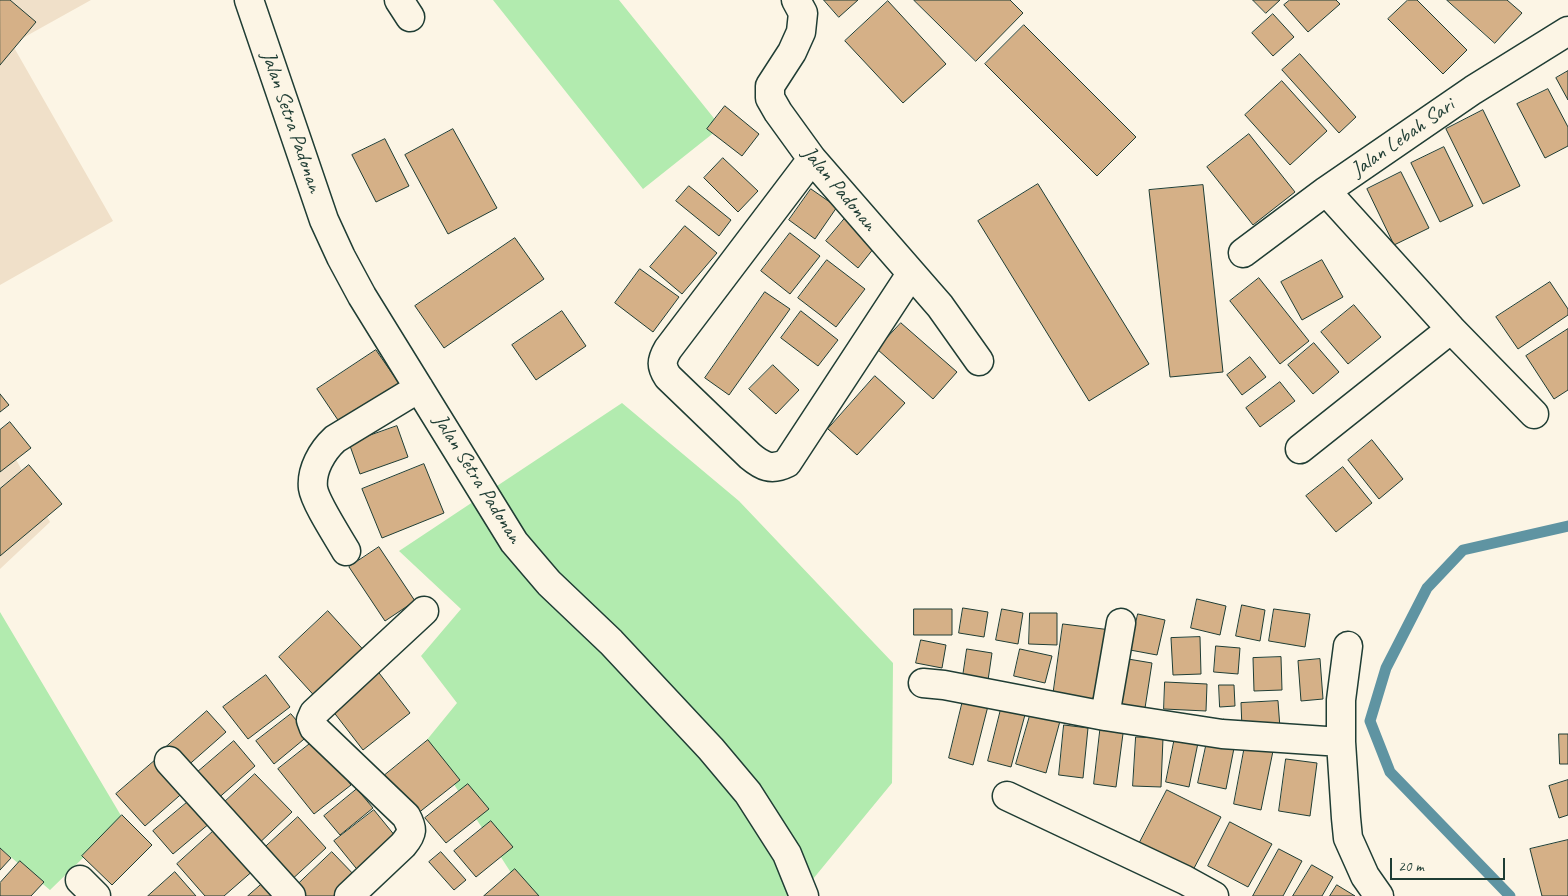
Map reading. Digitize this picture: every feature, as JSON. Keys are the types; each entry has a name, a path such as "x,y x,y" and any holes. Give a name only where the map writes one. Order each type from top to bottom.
{"street":[{"name":"Jalan Setra Padonan","path":"249,0 328,227 341,257 358,288 514,542 549,582 611,642 711,749 748,793 788,854 804,896"},
{"name":"Jalan Padonan","path":"796,0 803,13 801,32 792,52 770,86 770,98 812,160 940,306 979,361"},
{"name":"Jalan Lebah Sari","path":"1243,253 1326,191 1473,90 1568,31"},
{"path":"812,160 668,350 662,362 662,368 668,377 758,463 770,467 778,467 786,463 911,274"},
{"path":"1326,191 1451,329 1534,414"},
{"path":"1300,449 1451,329"},
{"path":"346,551 321,508 313,489 314,476 321,456 325,448 334,439 420,388"},
{"path":"349,896 411,836 411,826 406,816 314,728 311,720 314,713 424,611"},
{"path":"1105,716 1121,623"},
{"path":"1348,646 1341,700 1341,742 1348,838 1365,876 1379,896"},
{"path":"923,683 944,685 1105,716 1222,734 1341,742"},
{"path":"169,761 291,896"},
{"path":"1007,796 1185,880 1214,896"}],"shaded area":[{"path":"0,0 91,0 12,44 113,221 0,285"},
{"path":"0,430 50,522 0,569"}],"green space":[{"path":"493,0 619,0 721,127 643,189"},
{"path":"622,403 739,501 893,663 892,783 799,896 526,896 426,741 457,703 421,656 461,609 399,551"},
{"path":"0,612 123,819 50,890 0,848"}],"building":[{"path":"0,0 10,0 36,22 0,65"},
{"path":"824,0 858,0 839,17"},
{"path":"914,0 1010,0 1023,13 976,61"},
{"path":"1253,0 1280,0 1266,13"},
{"path":"1290,0 1336,0 1340,4 1308,32 1284,5"},
{"path":"1408,0 1417,0 1467,50 1443,74 1388,19"},
{"path":"1447,0 1507,0 1522,13 1495,43"},
{"path":"888,1 946,64 903,103 845,41"},
{"path":"1273,14 1294,37 1273,56 1252,33"},
{"path":"1024,25 1136,137 1097,176 985,64"},
{"path":"1300,54 1356,117 1339,133 1282,70"},
{"path":"1568,71 1568,100 1556,78"},
{"path":"1282,81 1327,131 1290,165 1245,115"},
{"path":"1548,89 1568,127 1568,146 1545,158 1517,104"},
{"path":"725,106 759,134 742,156 707,129"},
{"path":"1483,110 1520,186 1483,204 1446,129"},
{"path":"453,129 497,208 448,234 405,155"},
{"path":"1249,134 1295,192 1253,225 1207,167"},
{"path":"385,139 409,186 376,202 352,155"},
{"path":"1444,147 1473,206 1440,222 1411,163"},
{"path":"723,158 758,191 738,212 704,178"},
{"path":"1401,172 1429,228 1394,245 1367,189"},
{"path":"1038,184 1149,364 1089,401 978,221"},
{"path":"1203,185 1223,372 1170,377 1149,190"},
{"path":"689,186 731,220 719,236 676,201"},
{"path":"811,189 837,207 815,239 789,220"},
{"path":"846,217 878,243 858,268 826,241"},
{"path":"685,226 717,253 682,294 650,267"},
{"path":"790,233 820,256 790,294 761,271"},
{"path":"515,238 544,279 444,348 415,306"},
{"path":"827,260 865,289 836,327 798,298"},
{"path":"1322,260 1343,297 1302,320 1281,282"},
{"path":"640,269 679,297 653,332 615,303"},
{"path":"1259,278 1309,341 1280,364 1230,301"},
{"path":"1550,282 1568,309 1568,315 1518,349 1496,317"},
{"path":"765,292 790,309 729,395 705,378"},
{"path":"1354,305 1381,337 1348,364 1321,332"},
{"path":"562,311 586,346 536,380 512,345"},
{"path":"801,311 838,340 818,366 781,338"},
{"path":"901,323 957,372 933,399 877,349"},
{"path":"1568,329 1568,390 1554,399 1526,356"},
{"path":"1314,343 1339,372 1313,394 1288,365"},
{"path":"376,350 403,389 344,429 317,389"},
{"path":"1250,357 1266,377 1242,395 1227,375"},
{"path":"773,365 799,390 776,414 749,389"},
{"path":"875,376 905,403 857,455 828,429"},
{"path":"1280,382 1295,401 1260,427 1246,408"},
{"path":"0,394 9,405 0,412"},
{"path":"10,422 31,448 0,472 0,430"},
{"path":"397,426 408,457 360,474 349,443"},
{"path":"1372,440 1403,479 1379,499 1348,460"},
{"path":"424,464 444,513 382,538 362,489"},
{"path":"29,465 62,504 0,556 0,489"},
{"path":"1343,467 1372,503 1336,532 1306,496"},
{"path":"379,547 415,601 385,621 349,567"},
{"path":"1197,599 1226,606 1220,635 1191,628"},
{"path":"1242,605 1265,610 1260,641 1236,636"},
{"path":"963,608 988,612 984,637 959,633"},
{"path":"914,609 952,609 952,635 914,635"},
{"path":"1002,609 1023,613 1018,644 996,640"},
{"path":"1274,609 1310,614 1305,647 1269,641"},
{"path":"328,611 369,656 320,702 279,657"},
{"path":"1030,613 1057,613 1057,645 1029,644"},
{"path":"1138,614 1165,620 1157,655 1130,650"},
{"path":"1063,624 1111,630 1101,703 1053,696"},
{"path":"1200,637 1201,674 1173,675 1171,638"},
{"path":"921,640 946,645 942,668 916,663"},
{"path":"1216,646 1240,648 1238,674 1214,672"},
{"path":"967,649 992,653 987,687 962,683"},
{"path":"1020,649 1052,656 1045,683 1014,676"},
{"path":"1281,657 1282,690 1254,691 1253,658"},
{"path":"1128,659 1152,663 1145,708 1122,704"},
{"path":"1320,659 1323,699 1301,701 1298,661"},
{"path":"376,669 410,713 363,750 329,706"},
{"path":"266,675 290,707 248,739 223,707"},
{"path":"1165,682 1207,684 1206,711 1164,709"},
{"path":"1219,685 1234,685 1235,706 1220,707"},
{"path":"964,696 989,702 973,765 949,758"},
{"path":"1278,701 1280,728 1242,729 1241,703"},
{"path":"1002,705 1026,711 1011,767 988,761"},
{"path":"207,711 226,732 184,769 165,748"},
{"path":"1031,712 1060,721 1046,773 1016,764"},
{"path":"291,714 309,735 274,764 256,741"},
{"path":"1101,723 1124,726 1116,787 1094,784"},
{"path":"1064,725 1088,728 1083,778 1059,775"},
{"path":"1176,732 1199,738 1189,787 1166,782"},
{"path":"1559,734 1568,734 1568,764 1560,764"},
{"path":"1136,737 1163,738 1161,787 1133,786"},
{"path":"1208,737 1235,743 1226,789 1198,783"},
{"path":"316,739 351,785 314,814 278,769"},
{"path":"428,740 460,780 417,814 385,775"},
{"path":"1246,740 1274,746 1261,810 1234,804"},
{"path":"234,741 255,766 215,801 193,776"},
{"path":"159,757 187,789 145,826 116,794"},
{"path":"1286,759 1317,763 1310,816 1279,811"},
{"path":"255,774 292,812 253,849 216,810"},
{"path":"1568,780 1568,815 1559,818 1549,786"},
{"path":"468,784 489,809 446,843 425,818"},
{"path":"357,789 373,808 340,835 324,816"},
{"path":"1167,790 1221,817 1192,872 1139,844"},
{"path":"190,800 210,823 173,854 153,831"},
{"path":"374,810 400,842 360,873 334,841"},
{"path":"122,815 152,845 112,885 82,856"},
{"path":"298,817 326,848 288,883 260,852"},
{"path":"491,821 513,847 476,877 454,851"},
{"path":"1230,822 1272,844 1248,887 1208,866"},
{"path":"218,827 255,869 224,896 205,896 177,864"},
{"path":"1568,840 1568,896 1542,896 1530,849"},
{"path":"0,848 11,858 0,870"},
{"path":"1279,849 1302,861 1283,896 1253,896"},
{"path":"332,852 358,879 340,896 302,896 294,888"},
{"path":"441,852 466,880 454,890 429,862"},
{"path":"20,861 44,882 31,896 0,896 0,883"},
{"path":"1312,865 1333,877 1322,896 1293,896"},
{"path":"515,869 539,896 484,896"},
{"path":"175,872 196,896 148,896"},
{"path":"263,883 274,896 248,896"},
{"path":"1337,885 1355,896 1330,896"}],"waterway":[{"path":"1510,896 1390,772 1370,721 1386,668 1427,588 1463,550 1568,526"}]}
